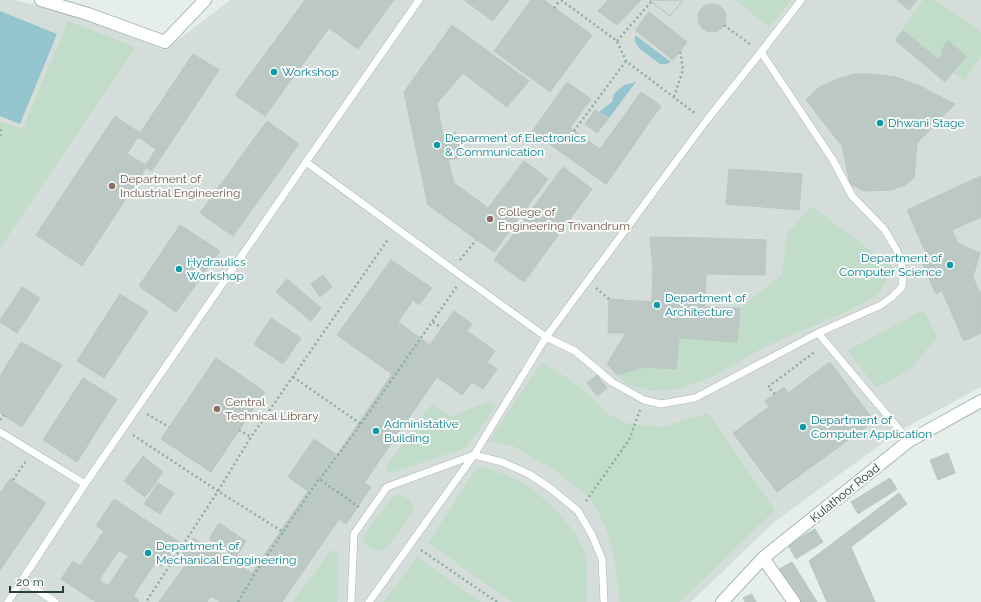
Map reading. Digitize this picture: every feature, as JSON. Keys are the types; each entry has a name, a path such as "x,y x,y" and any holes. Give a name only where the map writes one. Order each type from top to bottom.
{"main road":[{"path":"41,0 88,14 165,42 205,0"},
{"name":"Kulathoor Road","path":"722,602 763,558 909,441 981,401"},
{"path":"763,558 794,602"}],"lane":[{"path":"8,602 123,428 419,0"},
{"path":"369,602 474,455 546,337 706,121 802,0"},
{"path":"306,162 546,337 576,351 612,382 644,400 661,404 695,398 818,333 881,305 902,287 902,265 896,249 884,229 852,196 833,160 761,52"},
{"path":"818,333 909,441"},
{"path":"0,432 85,484"},
{"path":"351,602 354,534 387,487 474,455 502,462 529,474 550,488 578,511 592,536 602,560 604,602"},
{"path":"22,580 55,602"}],"path":[{"path":"554,8 561,0 617,41 626,61 706,121"},
{"path":"617,41 651,2"},
{"path":"724,25 761,52"},
{"path":"674,97 683,70 680,50"},
{"path":"574,130 626,61"},
{"path":"0,136 1,127"},
{"path":"513,226 517,229"},
{"path":"146,602 218,491 251,436 396,228"},
{"path":"453,270 476,240"},
{"path":"238,602 254,575 319,479 361,424 463,277"},
{"path":"587,282 609,299"},
{"path":"433,322 442,328"},
{"path":"775,394 768,387 826,343"},
{"path":"293,377 361,424"},
{"path":"578,511 629,440 644,400"},
{"path":"138,408 169,427"},
{"path":"0,421 4,415"},
{"path":"123,428 283,532"},
{"path":"240,430 251,436"},
{"path":"12,480 32,452"},
{"path":"319,479 368,514"},
{"path":"423,552 497,602"}],"shaded area":[{"name":"College of Engineering Trivandrum","path":"0,0 13,0 63,11 165,50 230,0 981,0 981,387 899,431 773,523 691,602 0,602"}],"green space":[{"path":"736,0 791,0 769,27"},
{"path":"923,0 935,0 981,32 981,57 964,80 899,34"},
{"path":"68,21 135,47 0,248 0,121 22,130"},
{"path":"811,206 893,267 879,294 850,310 766,346 711,377 679,389 653,391 628,385 617,375 644,367 676,369 679,338 737,342 740,308 782,275 787,234"},
{"path":"924,310 937,337 911,369 876,388 848,350"},
{"path":"542,362 572,381 590,396 605,412 625,423 663,427 708,413 775,510 679,602 620,602 615,562 609,536 589,497 555,470 513,446 489,441"},
{"path":"489,401 496,406 466,448 391,473 385,468 432,404 451,417"},
{"path":"478,466 509,476 529,487 560,514 569,525 583,548 586,559 586,602 512,602 428,543"},
{"path":"400,495 406,497 410,501 414,510 385,550 377,550 368,547 363,537 393,496"},
{"path":"331,550 338,553 337,602 293,602"},
{"path":"417,557 481,602 384,602"}],"water":[{"path":"0,11 57,34 20,124 0,116"},
{"path":"635,35 671,62 660,64 640,49 635,42"},
{"path":"636,82 609,118 599,112 612,102 614,94 624,85"}],"building":[{"name":"Workshop","path":"305,0 394,0 358,49 329,28 265,116 235,95"},
{"path":"464,0 509,0 493,21"},
{"path":"531,0 544,0 592,35 550,92 494,51"},
{"path":"608,0 641,0 617,25 598,11"},
{"path":"649,0 683,0 670,16"},
{"path":"649,0 683,0 670,16"},
{"path":"897,0 917,0 909,10"},
{"path":"712,4 722,8 726,18 722,28 712,32 702,28 698,18 702,8"},
{"path":"649,12 687,42 673,60 635,30"},
{"name":"Deparment of Electronics & Communication","path":"452,25 529,81 507,107 463,73 437,103 443,135 456,132 463,157 448,160 454,183 488,208 524,161 548,179 494,252 428,205 404,92"},
{"path":"903,31 938,59 943,53 941,51 948,41 966,56 945,82 895,40"},
{"path":"193,54 219,70 152,171 146,168 82,266 36,235 115,116 140,133","holes":["138,137 156,149 146,165 127,154"]},
{"name":"Dhwani Stage","path":"855,74 872,74 896,77 918,85 955,104 917,143 914,178 905,185 892,190 864,191 850,184 842,146 806,100 818,88 837,79"},
{"path":"567,82 591,99 570,128 600,149 641,92 661,106 606,184 532,132"},
{"path":"595,110 608,119 597,133 585,124"},
{"path":"267,121 299,144 233,236 200,213"},
{"name":"Deparment of Electronics & Communication","path":"563,167 592,189 524,282 494,260"},
{"path":"729,169 802,174 799,210 726,204"},
{"name":"Department of Computer Science","path":"981,176 981,217 952,230 958,243 980,253 973,277 979,292 981,291 981,333 964,341 942,291 936,294 920,258 927,255 907,210"},
{"name":"Hydraulics Workshop","path":"180,225 220,251 176,312 139,286"},
{"name":"Department of Architecture","path":"650,237 766,240 765,275 706,274 705,307 740,308 737,342 679,338 676,369 644,367 617,375 607,364 626,333 608,333 609,299 652,302 653,269"},
{"name":"Administative Building","path":"391,260 432,288 419,305 413,300 398,322 430,345 454,311 472,324 467,331 495,351 487,362 497,369 483,389 472,382 462,395 437,377 364,483 371,487 346,524 339,519 282,602 220,602 211,596 207,602 159,602 188,561 181,556 193,538 252,573 308,491 288,477 314,439 337,455 392,374 337,335"},
{"path":"323,275 332,287 320,297 311,284"},
{"path":"287,279 321,308 311,321 276,292"},
{"path":"22,287 40,298 17,333 0,322 0,320"},
{"path":"120,294 148,312 104,378 77,361"},
{"path":"271,318 301,338 283,364 254,344"},
{"path":"21,342 62,365 22,427 0,413 0,376"},
{"name":"Central Technical Library","path":"216,358 265,392 211,472 161,439"},
{"name":"Department of Computer Application","path":"830,362 874,421 777,492 733,433 769,407 765,401 784,387 788,393"},
{"path":"597,375 607,388 597,396 587,383"},
{"path":"83,378 117,399 77,462 43,440"},
{"path":"948,453 955,473 938,480 930,460"},
{"path":"143,456 163,472 145,497 124,481"},
{"path":"890,478 897,489 858,514 851,502"},
{"path":"10,479 46,503 0,570 0,493"},
{"path":"158,483 174,493 160,514 144,504"},
{"path":"899,493 907,504 851,547 875,602 827,602 809,561"},
{"name":"Department. of Mechanical Enggineering","path":"114,499 179,542 162,567 155,563 133,596 139,600 138,602 96,602 61,579 73,561 80,566 104,531 96,526","holes":["119,550 128,556 108,586 99,580"]},
{"path":"219,523 246,541 236,557 209,539"},
{"path":"815,529 823,542 796,559 788,545"},
{"path":"792,562 817,602 793,602 774,572"},
{"path":"752,594 756,602 745,602 743,598"}],"place":[{"name":"Workshop","path":"274,72"},
{"name":"Dhwani Stage","path":"880,123"},
{"name":"Deparment of Electronics & Communication","path":"437,145"},
{"name":"Department of Industrial Engineering","path":"112,186"},
{"name":"College of Engineering Trivandrum","path":"490,219"},
{"name":"Department of Computer Science","path":"950,265"},
{"name":"Hydraulics Workshop","path":"179,269"},
{"name":"Department of Architecture","path":"657,305"},
{"name":"Central Technical Library","path":"217,409"},
{"name":"Department of Computer Application","path":"803,427"},
{"name":"Administative Building","path":"376,431"},
{"name":"Department. of Mechanical Enggineering","path":"148,553"}]}
